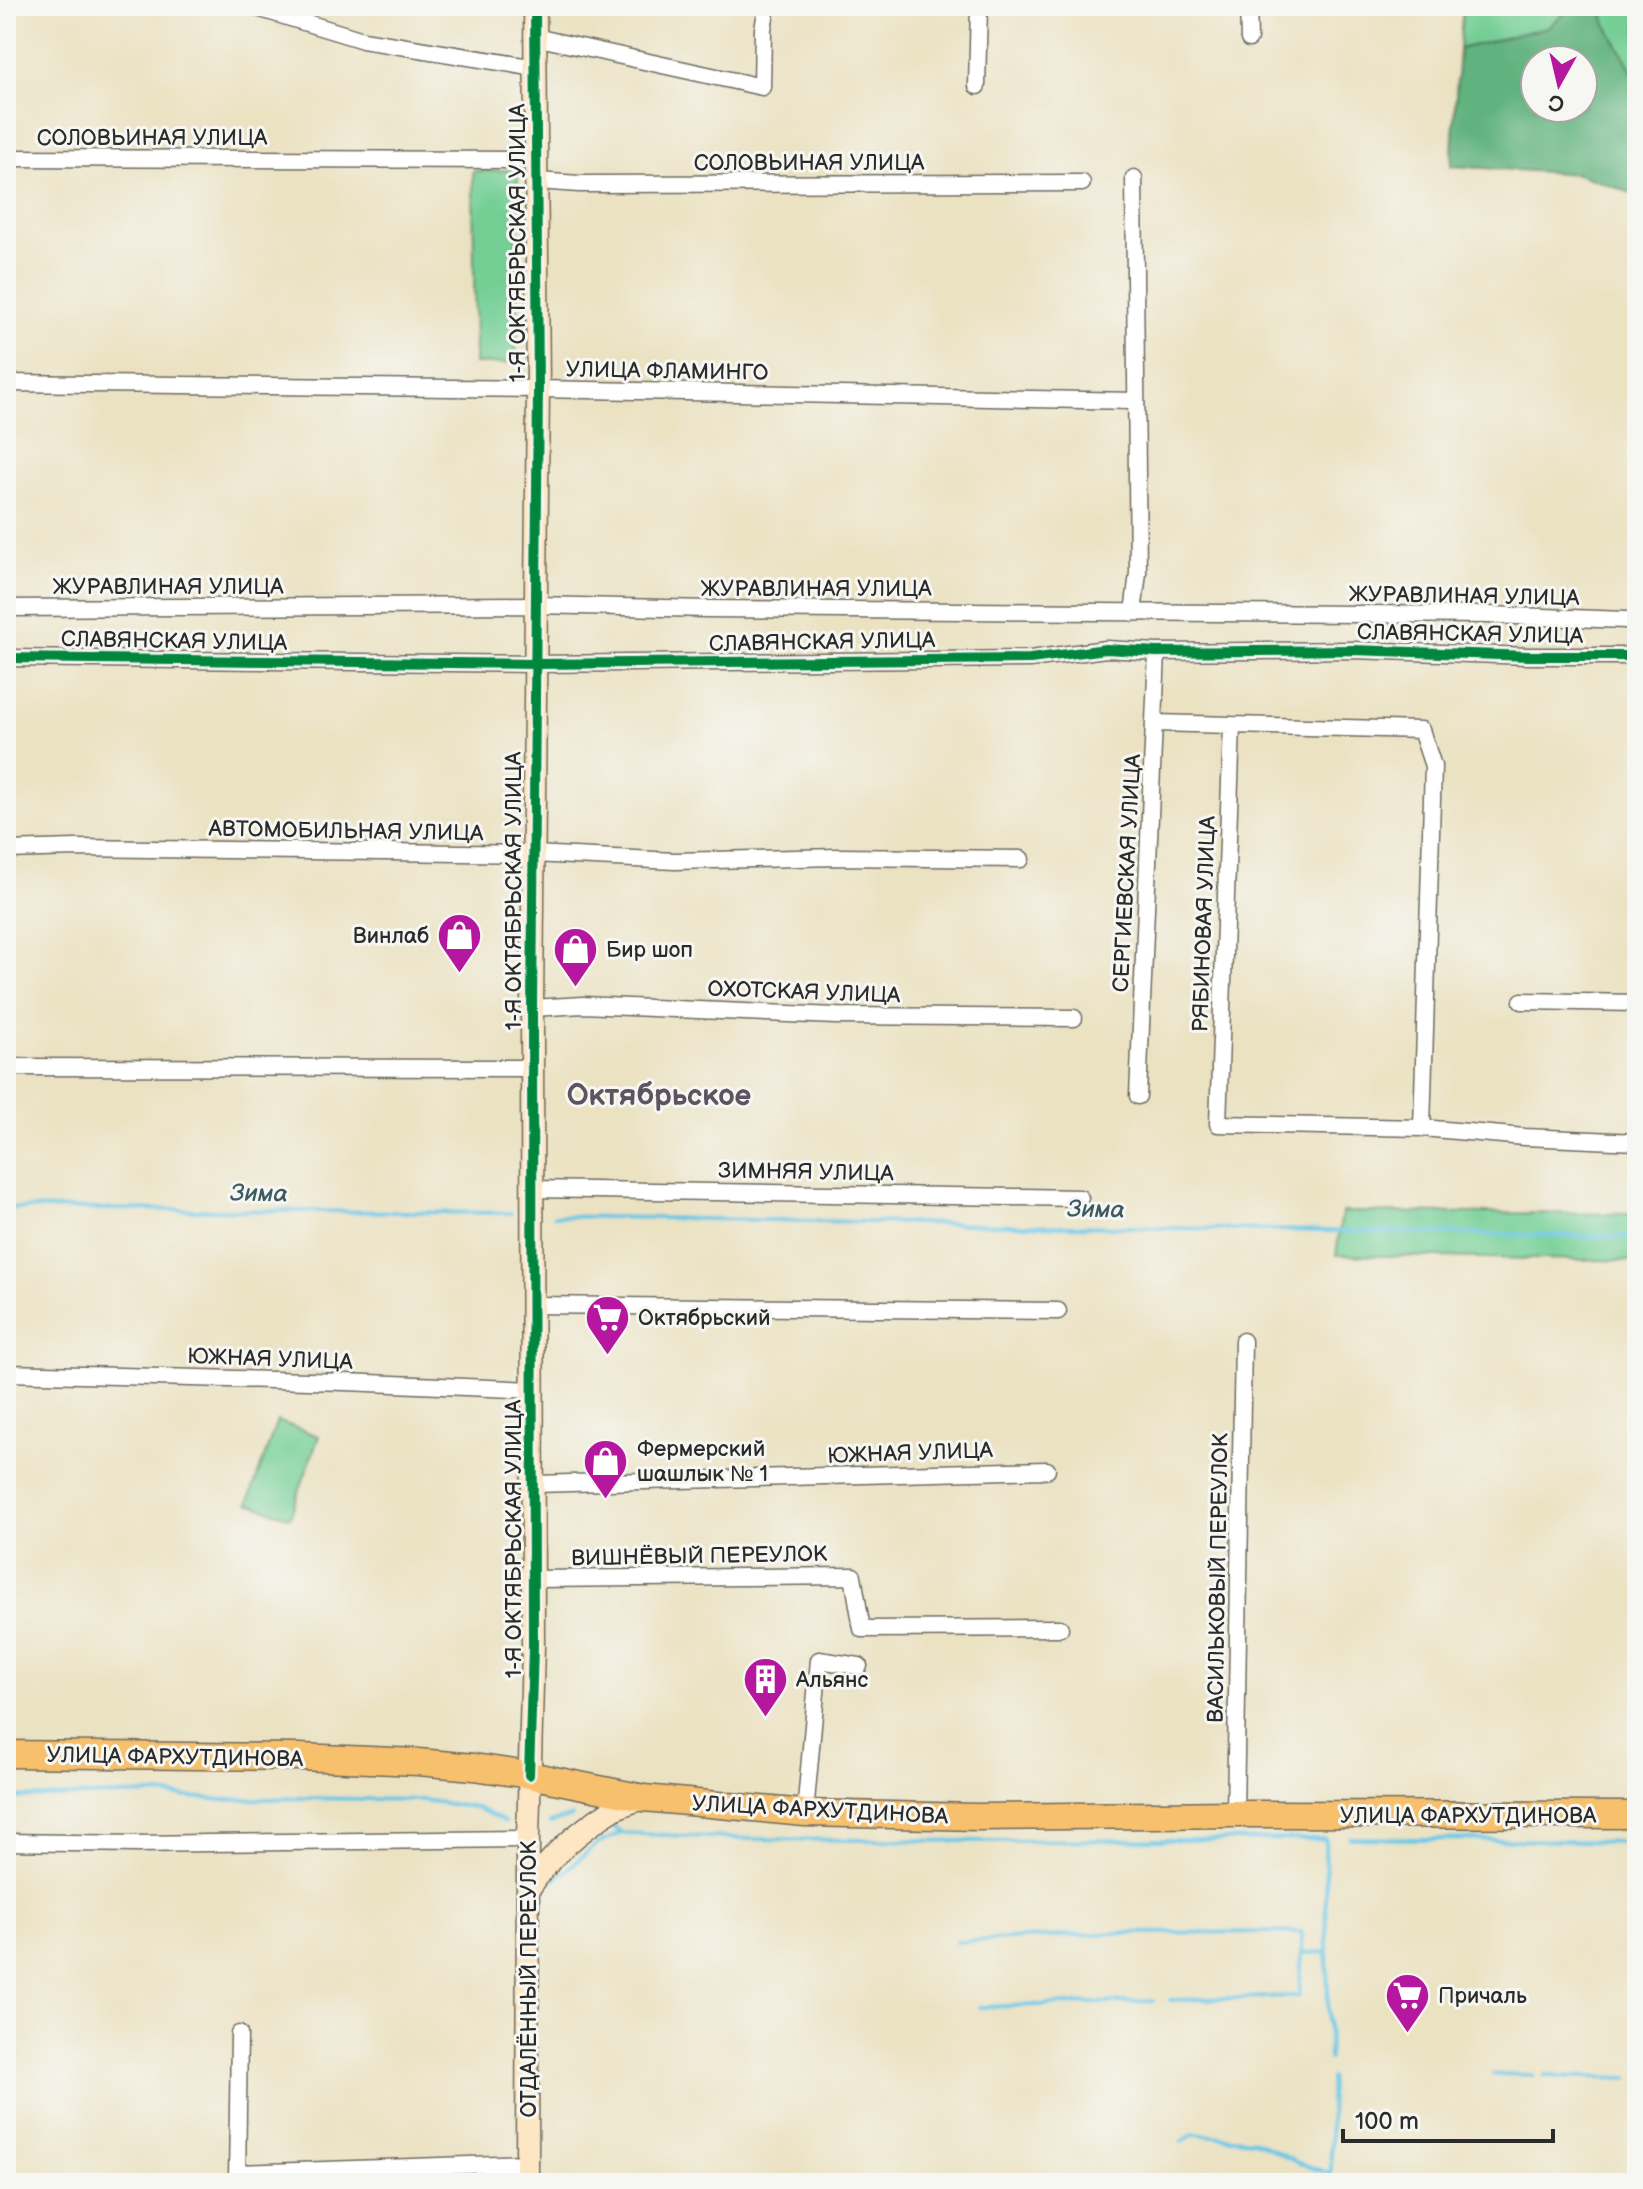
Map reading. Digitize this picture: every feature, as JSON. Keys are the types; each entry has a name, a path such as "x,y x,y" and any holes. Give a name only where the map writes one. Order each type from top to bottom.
{"main road":[{"name":"УЛИЦА ФАРХУТДИНОВА","path":"6,1754 314,1757 474,1767 644,1798 805,1813 978,1817 1637,1815"}],"street":[{"path":"251,6 363,40 536,68"},
{"name":"1-Я ОКТЯБРЬСКАЯ УЛИЦА","path":"529,1775 534,1484 532,1008 538,389 535,6"},
{"path":"535,37 762,87 763,29 767,6"},
{"path":"977,86 979,6"},
{"path":"1248,6 1249,39"},
{"name":"СОЛОВЬИНАЯ УЛИЦА","path":"6,158 537,171 579,184 1082,183"},
{"path":"1133,613 1138,573 1134,178"},
{"name":"УЛИЦА ФЛАМИНГО","path":"6,383 538,389 1136,401"},
{"name":"ЖУРАВЛИНАЯ УЛИЦА","path":"6,608 536,605 1490,615 1626,620"},
{"name":"СЛАВЯНСКАЯ УЛИЦА","path":"6,658 535,664 1030,659 1106,649 1637,656"},
{"name":"СЕРГИЕВСКАЯ УЛИЦА","path":"1138,1096 1157,652"},
{"path":"1154,723 1421,730 1433,766 1422,1128 1637,1142"},
{"name":"РЯБИНОВАЯ УЛИЦА","path":"1232,725 1218,1124 1422,1128"},
{"name":"АВТОМОБИЛЬНАЯ УЛИЦА","path":"6,850 76,848 533,854 675,861 839,857 1021,859"},
{"path":"1522,1001 1637,1003"},
{"name":"ОХОТСКАЯ УЛИЦА","path":"532,1008 583,1005 836,1016 1074,1018"},
{"path":"6,1067 532,1068"},
{"name":"ЗИМНЯЯ УЛИЦА","path":"532,1189 1080,1198"},
{"path":"533,1305 1058,1311"},
{"name":"ВАСИЛЬКОВЫЙ ПЕРЕУЛОК","path":"1235,1814 1243,1341"},
{"name":"ЮЖНАЯ УЛИЦА","path":"6,1373 534,1390"},
{"name":"ЮЖНАЯ УЛИЦА","path":"534,1484 1047,1470"},
{"name":"ВИШНЁВЫЙ ПЕРЕУЛОК","path":"533,1579 853,1576 862,1629 1060,1628"},
{"path":"805,1813 819,1660 859,1666"},
{"name":"ОТДАЛЁННЫЙ ПЕРЕУЛОК","path":"527,2173 529,1775"},
{"path":"529,1888 545,1865 594,1823 616,1808 644,1798"},
{"path":"6,1842 136,1844 528,1839"},
{"path":"239,2034 237,2178 527,2173"}],"green space":[{"path":"1463,6 1573,6 1548,27 1459,49"},
{"path":"1573,6 1602,6 1605,22 1637,80 1637,195 1578,174 1451,166 1459,49 1548,27"},
{"path":"1602,6 1637,6 1637,80 1605,22"},
{"path":"518,170 516,363 475,364 473,171"},
{"path":"1342,1212 1637,1214 1637,1261 1336,1255"},
{"path":"277,1421 319,1436 290,1517 248,1503"}],"waterway":[{"name":"Зима","path":"6,1208 511,1213"},
{"name":"Зима","path":"554,1216 1637,1237"},
{"path":"6,1798 155,1794 224,1800 423,1800 477,1808 505,1822"},
{"path":"550,1823 572,1816"},
{"path":"611,1826 622,1833"},
{"path":"554,1881 598,1843 622,1833 751,1839 979,1841 1325,1839 1329,2059"},
{"path":"1350,1838 1637,1842"},
{"path":"956,1942 1116,1933 1302,1932 1302,1953 1327,1952"},
{"path":"1170,2000 1299,1996 1302,1953"},
{"path":"979,2007 1153,2001"},
{"path":"1493,2074 1533,2075"},
{"path":"1544,2076 1628,2078"},
{"path":"1182,2142 1194,2134 1253,2140 1296,2162 1331,2174 1330,2078"}],"cycle path":[{"path":"529,1775 533,1647 532,1008 538,389 535,6"},
{"path":"6,658 535,664 1030,659 1106,649 1637,656"}],"place":[{"name":"Винлаб","path":"460,974"},
{"name":"Бир шоп","path":"575,988"},
{"name":"Октябрьский","path":"607,1356"},
{"name":"Фермерский шашлык № 1","path":"606,1500"},
{"name":"Альянс","path":"765,1718"},
{"name":"Причаль","path":"1407,2034"}],"district":[{"name":"Октябрьское","path":"659,1095"}]}
